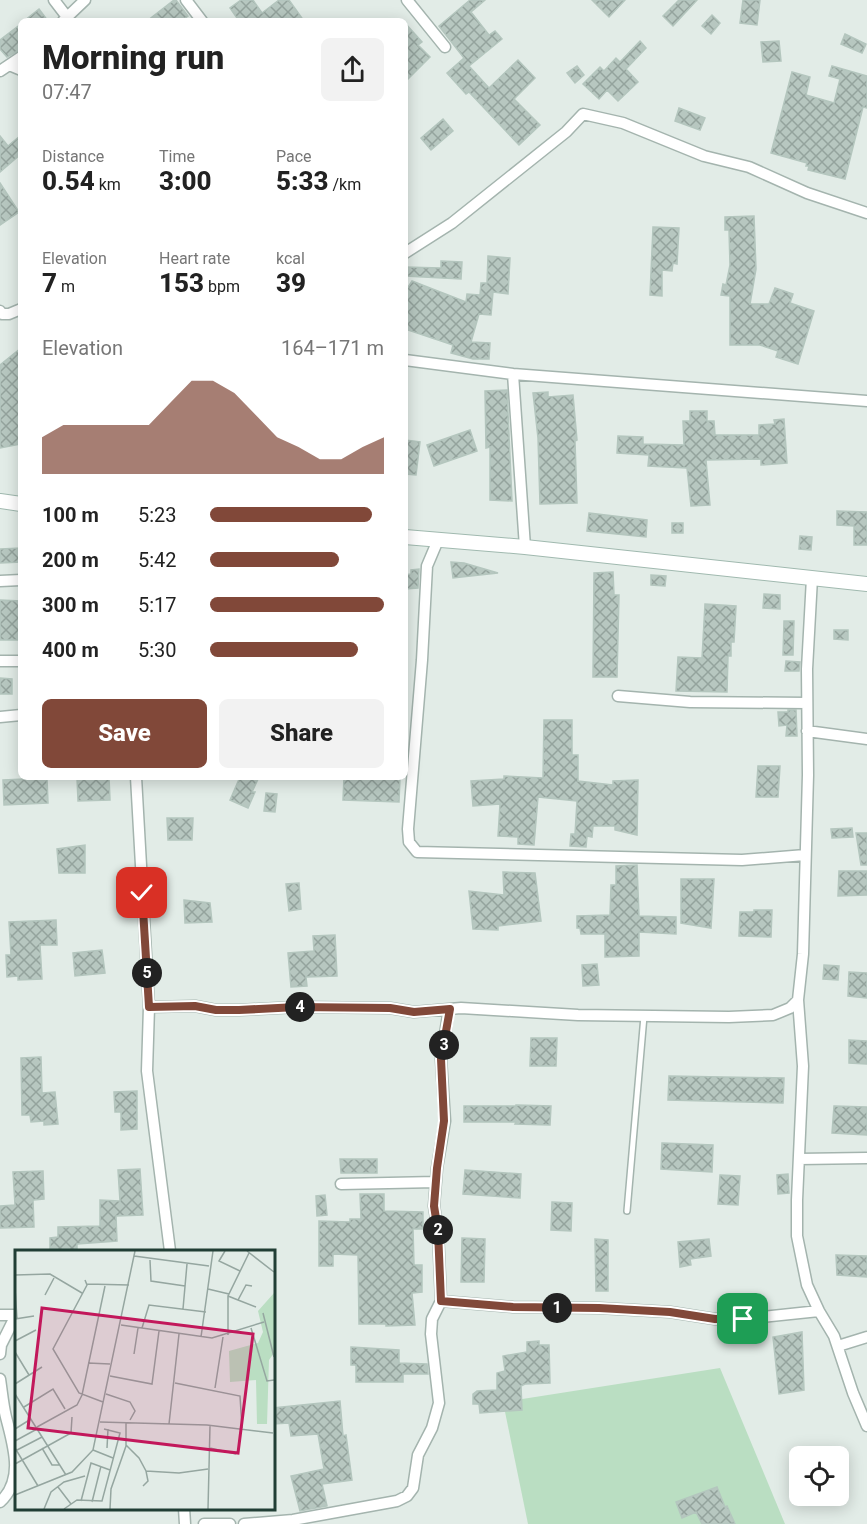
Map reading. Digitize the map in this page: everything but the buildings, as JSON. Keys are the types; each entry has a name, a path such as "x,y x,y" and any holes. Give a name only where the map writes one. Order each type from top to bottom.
{"main road":[{"path":"0,501 18,504"},
{"path":"408,537 525,547 867,584"}],"street":[{"path":"54,0 64,18"},
{"path":"66,18 85,0"},
{"path":"186,0 200,18"},
{"path":"407,0 445,47"},
{"path":"3,68 18,59"},
{"path":"3,68 18,70"},
{"path":"408,251 452,223 566,132 583,114 623,123 704,156 749,166 807,194 867,213"},
{"path":"0,311 2,314 9,314 18,310"},
{"path":"408,360 513,374 867,400"},
{"path":"513,374 525,547"},
{"path":"438,540 427,566 408,829 409,842 417,852 741,860 805,855"},
{"path":"812,578 807,669 803,954 798,999 803,1066 797,1236 807,1285 834,1336 867,1426"},
{"path":"0,581 18,580"},
{"path":"0,662 18,661"},
{"path":"618,696 711,702 807,703"},
{"path":"0,717 18,715"},
{"path":"807,731 867,739"},
{"path":"136,780 149,1007 148,1082 170,1250"},
{"path":"149,1007 195,1006 216,1010 297,1007 390,1008 414,1012 461,1008 578,1015 729,1017 773,1015 790,1008 798,999"},
{"path":"244,1524 293,1520 397,1501 407,1496 413,1488 418,1455 432,1428 439,1403 432,1319 441,1301 438,1231 434,1206 444,1121 441,1059 450,1009"},
{"path":"799,1159 867,1158"},
{"path":"341,1184 436,1182"},
{"path":"441,1301 513,1307 670,1312 715,1319 743,1319 819,1311"},
{"path":"0,1354 1,1345 15,1317"},
{"path":"838,1346 867,1337"},
{"path":"0,1379 6,1418 15,1446 15,1458 10,1491 0,1502"},
{"path":"184,1509 185,1524"},
{"path":"204,1524 230,1524"}],"lane":[{"path":"627,1211 644,1016"}],"green space":[{"path":"720,1368 785,1524 528,1524 503,1402"}],"route":[{"path":"142,893 149,1007 205,1006 216,1010 297,1007 390,1008 414,1012 450,1009 441,1059 444,1131 437,1168 434,1206 438,1231 441,1301 513,1307 670,1312 715,1319 743,1319"}]}
